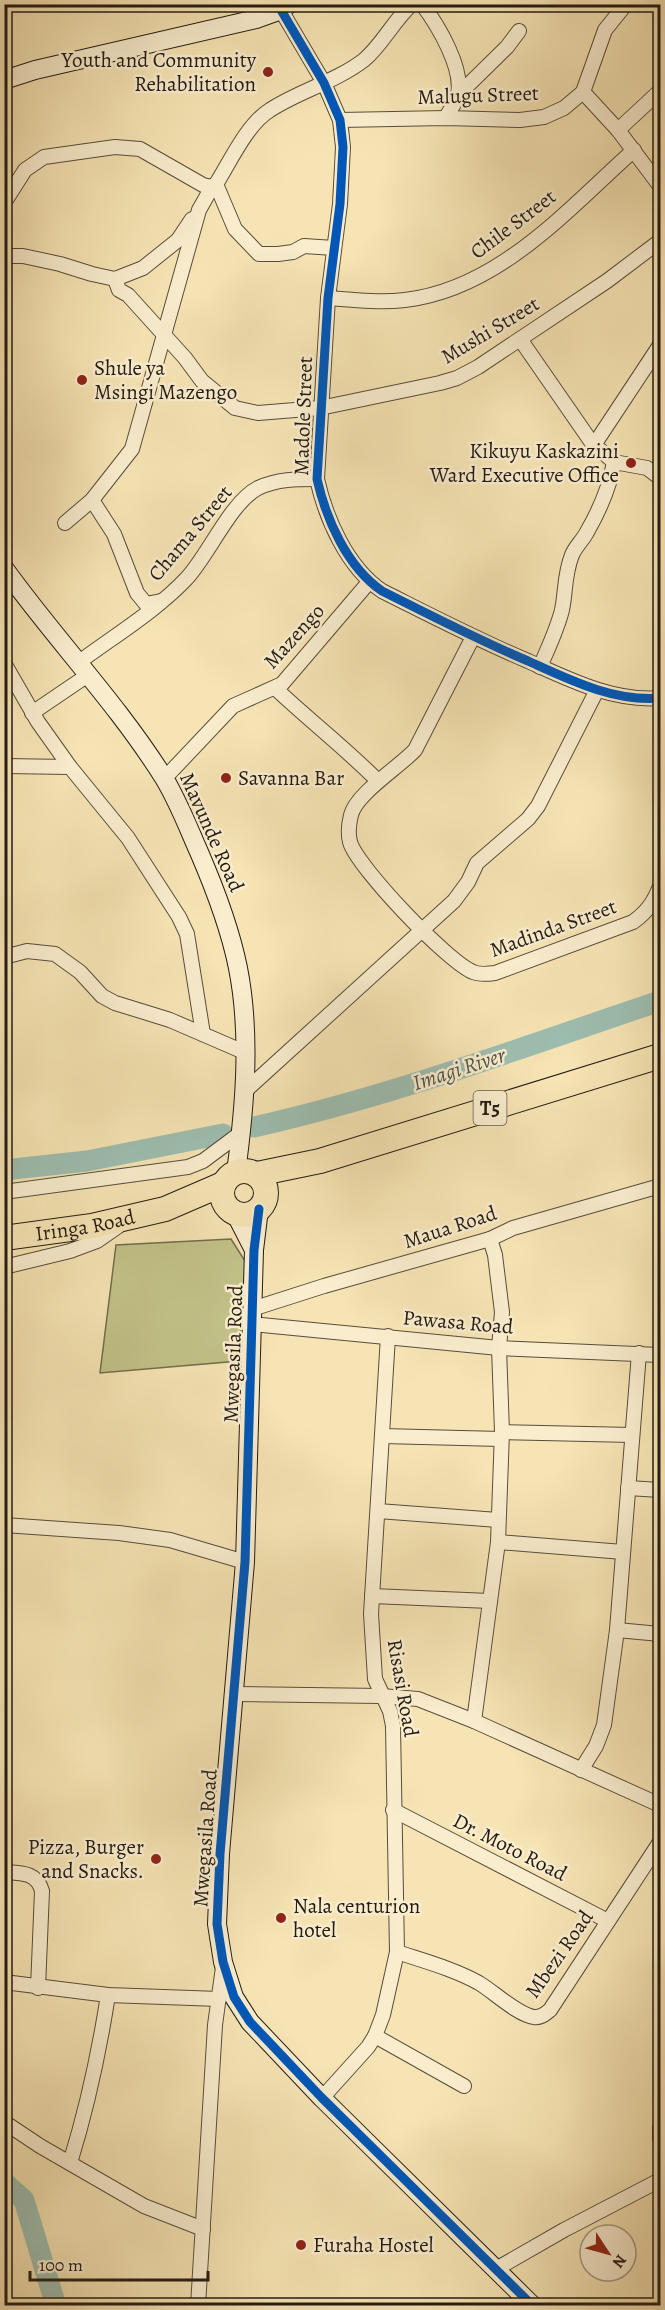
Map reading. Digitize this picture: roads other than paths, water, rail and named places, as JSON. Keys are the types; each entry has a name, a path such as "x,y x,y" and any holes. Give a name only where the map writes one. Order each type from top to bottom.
{"highway":[{"name":"T5","path":"165,1209 242,1175 320,1161 660,1056"},
{"name":"T5","path":"165,1209 252,1214 320,1161"},
{"path":"231,1211 223,1201 221,1192 242,1175 266,1187 262,1205"},
{"name":"Iringa Road","path":"4,1238 92,1226 165,1209"}],"street":[{"path":"4,256 23,256 115,279 143,268 178,240 251,128 260,118 270,110 363,60 381,41 399,16 412,4"},
{"path":"422,4 449,49 457,76 458,95"},
{"path":"626,4 605,30 583,92 618,130 660,186"},
{"path":"4,80 35,70 237,24 285,7"},
{"name":"Madole Street","path":"285,7 324,83 340,120 343,175 328,298 317,479 320,495 348,553 369,582 382,591 472,637 597,690 644,699 660,698"},
{"path":"446,118 458,95 507,47 519,31"},
{"path":"618,130 660,91"},
{"name":"Malugu Street","path":"340,120 446,118 520,120 544,117 564,108 583,92"},
{"path":"4,203 25,170 44,157 115,147 140,149 203,184 214,186"},
{"name":"Chile Street","path":"328,298 404,300 438,293 474,279 536,238 634,150"},
{"path":"214,186 235,229 259,254 293,252 304,246 334,248"},
{"path":"64,523 92,500 132,449 199,210"},
{"name":"Mushi Street","path":"115,279 119,290 128,295 185,358 202,381 235,408 258,413 320,408 440,384 458,378 607,281 660,242"},
{"path":"520,339 594,445 614,462 647,468 660,478"},
{"path":"594,445 660,345"},
{"path":"540,667 557,629 562,608 564,578 573,553 587,533 597,512 612,474 614,462"},
{"name":"Chama Street","path":"32,713 187,577 244,499 259,488 289,479 317,479"},
{"path":"92,500 114,534 137,593 146,604 161,602"},
{"name":"Mavunde Road","path":"4,568 83,669 164,779 185,820 225,919 237,968 243,1006 242,1175"},
{"name":"Mazengo","path":"164,779 233,706 282,684 369,582"},
{"name":"Madinda Street","path":"472,637 415,750 402,764 378,781 351,812 350,843 363,864 421,929 468,969 484,974 495,974 633,922 646,913 654,902 660,886"},
{"path":"4,663 32,713 70,767 128,838 179,916 187,934 203,1034"},
{"path":"275,688 321,731 344,747 378,781"},
{"path":"244,1092 454,901 468,882 477,863 528,819 538,806 597,690"},
{"path":"4,766 70,767"},
{"path":"4,957 27,951 55,954 68,961 102,996 115,1003 170,1020 244,1052"},
{"path":"4,1192 188,1167 209,1157 242,1132"},
{"name":"Maua Road","path":"252,1317 324,1286 490,1239 513,1228 660,1186"},
{"name":"Mwegasila Road","path":"262,1205 254,1250 245,1562 220,1854 217,1924 224,1962 234,1996 250,2022 322,2098 533,2306"},
{"path":"231,1211 254,1250"},
{"path":"4,1267 70,1251 97,1241 133,1217"},
{"path":"474,1721 498,1542 501,1435 499,1348 502,1312 495,1255 490,1239"},
{"name":"Pawasa Road","path":"252,1317 388,1336 499,1348 660,1354"},
{"name":"Risasi Road","path":"322,2098 368,2047 375,2036 383,2015 397,1952 393,1726 390,1711 375,1679 372,1596 388,1336"},
{"path":"581,1770 596,1746 604,1725 617,1630 639,1353"},
{"path":"382,1436 632,1435"},
{"path":"628,1488 660,1490"},
{"path":"378,1511 498,1520"},
{"path":"4,1525 119,1533 170,1540 245,1562"},
{"path":"498,1542 623,1552"},
{"path":"372,1596 490,1601"},
{"path":"617,1630 660,1634"},
{"path":"233,1694 381,1696 418,1699 474,1721 660,1805"},
{"name":"Dr. Moto Road","path":"393,1810 608,1921"},
{"name":"Mbezi Road","path":"397,1952 459,1973 479,1983 525,2014 535,2018 543,2016 550,2010 660,1842"},
{"path":"4,1872 29,1875 40,1884 42,1891 38,1988"},
{"path":"198,2306 215,2025 224,1962"},
{"path":"4,1982 108,1995 219,1999"},
{"path":"70,2163 98,2062 108,1995"},
{"path":"375,2036 464,2086"},
{"path":"4,2122 144,2206 202,2229"},
{"path":"660,2128 660,2139"},
{"path":"496,2270 564,2230 660,2180"}],"waterway":[{"name":"Imagi River","path":"254,1127 357,1101 660,1001"},
{"name":"Imagi River","path":"4,1170 87,1161 223,1134"},
{"path":"4,2182 24,2200 56,2306"}],"place":[{"name":"Youth and Community Rehabilitation","path":"268,72"},
{"name":"Shule ya Msingi Mazengo","path":"82,380"},
{"name":"Kikuyu Kaskazini Ward Executive Office","path":"631,463"},
{"name":"Savanna Bar","path":"226,778"},
{"name":"Pizza, Burger and Snacks.","path":"156,1859"},
{"name":"Nala centurion hotel","path":"281,1918"},
{"name":"Furaha Hostel","path":"301,2245"}]}
